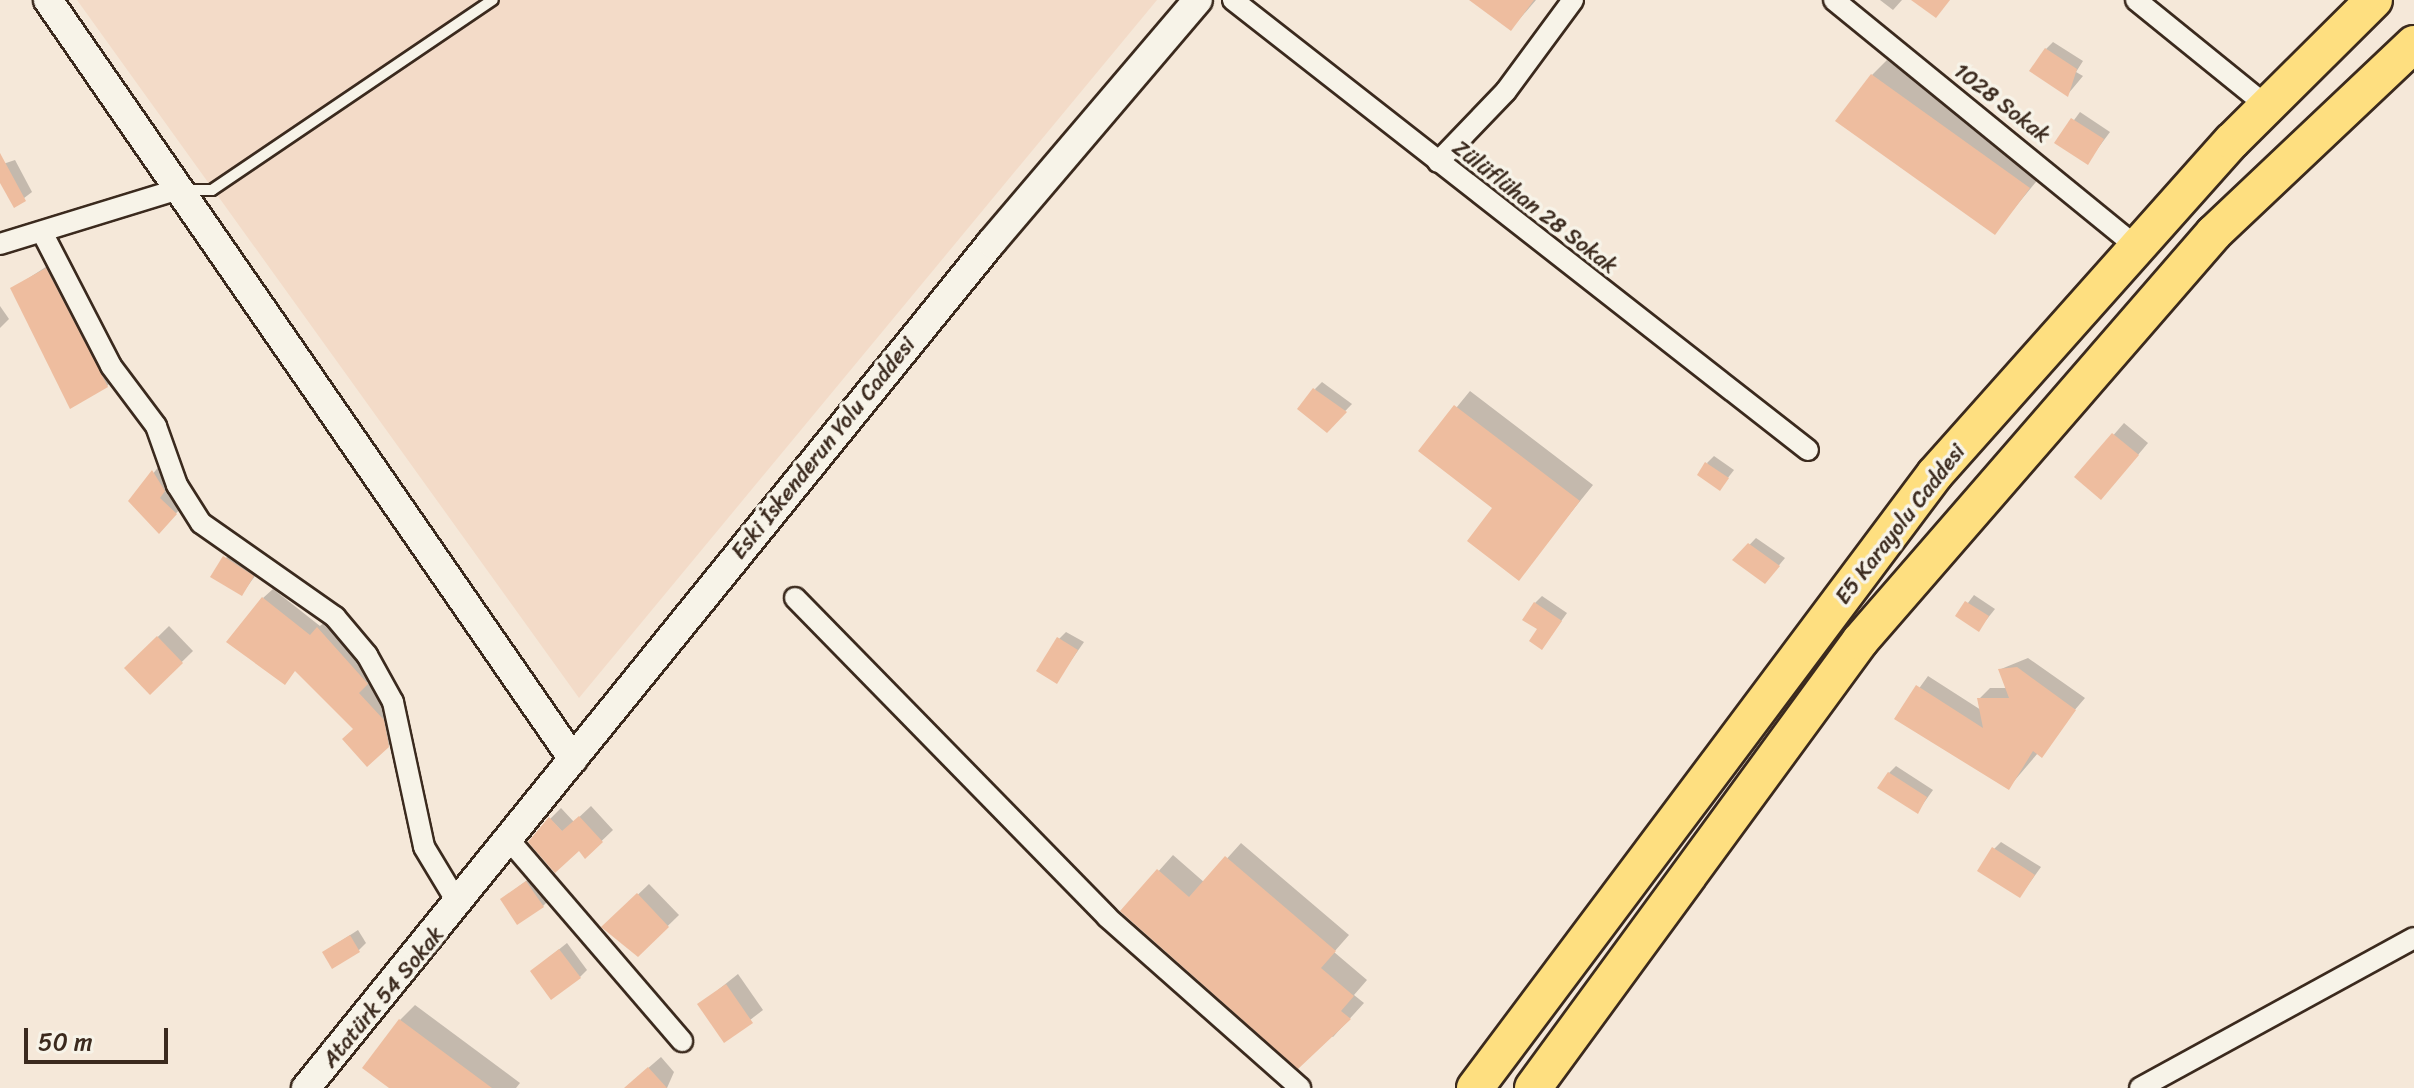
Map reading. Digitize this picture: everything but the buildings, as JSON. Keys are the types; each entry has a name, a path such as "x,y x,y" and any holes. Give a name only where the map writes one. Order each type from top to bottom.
{"highway":[{"name":"E5 Karayolu Caddesi","path":"1475,1088 1935,474 2267,106 2374,0"},
{"name":"E5 Karayolu Caddesi","path":"1533,1088 1860,641 2214,233 2414,44"}],"street":[{"path":"48,0 175,190 573,759"},
{"name":"Eski İskenderun Yolu Caddesi","path":"459,905 573,759 1198,0"},
{"name":"Zülüflühan 28 Sokak","path":"1233,0 1808,450"},
{"path":"1438,162 1506,91 1573,0"},
{"name":"1028 Sokak","path":"1834,0 2137,247"},
{"path":"2136,0 2267,106"},
{"path":"0,244 43,234 175,190"},
{"path":"43,234 111,366 156,426 177,485 201,523 335,617 367,655 393,702 424,847 459,905"},
{"path":"795,598 1107,917 1300,1088"},
{"path":"510,841 682,1041"},
{"name":"Atatürk 54 Sokak","path":"306,1088 459,905"},
{"path":"2140,1088 2414,938"}],"lane":[{"path":"175,190 212,190 493,0"}],"shaded area":[{"path":"77,0 1157,0 579,698"}]}
